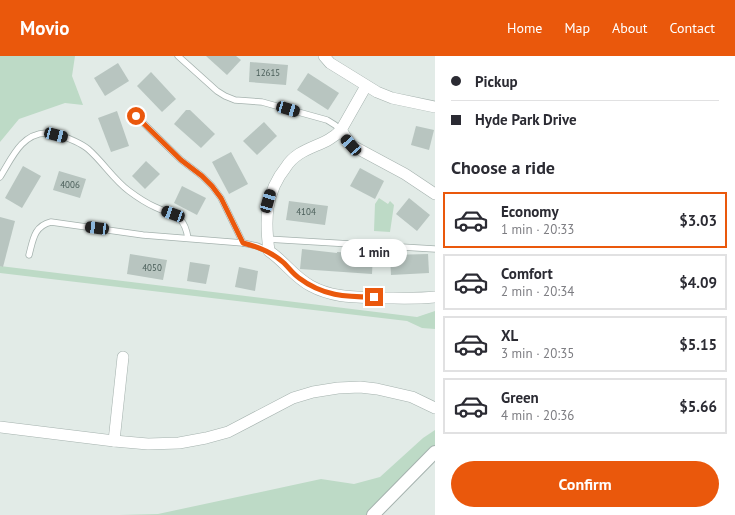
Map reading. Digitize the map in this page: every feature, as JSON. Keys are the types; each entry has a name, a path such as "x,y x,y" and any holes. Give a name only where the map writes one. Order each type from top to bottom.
{"street":[{"path":"324,56 330,63 377,92 392,98 435,107"},
{"path":"366,86 341,130 328,141 299,154 291,160 278,176 268,201 267,239 269,252 285,264 299,278 312,287 329,294 345,297 418,299 435,297"},
{"path":"341,130 351,145 405,174 435,194"},
{"path":"114,441 123,357"},
{"path":"0,427 114,441 148,444 179,443 228,432 293,398 313,392 360,386 412,397 435,408"},
{"path":"374,515 435,452"}],"lane":[{"path":"178,56 217,91 225,96 235,100 262,102 320,118 335,124 341,130"},
{"path":"136,116 181,160 202,176 212,186 221,198 243,243"},
{"path":"0,177 20,145 32,136 47,133 66,138 88,148 114,178 128,190 156,207 176,216 182,222 188,238"},
{"path":"29,255 36,232 39,228 51,222 143,235 243,243 257,246 269,252"},
{"path":"267,239 435,249"}],"green space":[{"path":"0,56 75,56 72,76 83,105 65,103 19,119 0,142"},
{"path":"379,198 388,204 390,201 394,205 390,232 374,231 375,204"},
{"path":"0,266 417,317 435,311 435,329 422,328 407,321 0,273"},
{"path":"435,430 435,446 368,515 119,515 158,514 321,479 354,484 380,477 423,438"}],"building":[{"path":"206,56 236,56 241,60 227,75"},
{"path":"250,62 288,65 286,85 249,82"},
{"path":"118,63 129,81 105,96 94,78"},
{"path":"151,72 176,99 162,112 137,86"},
{"path":"308,73 339,93 328,110 297,90"},
{"path":"186,110 190,110 215,134 201,148 174,124"},
{"path":"117,111 129,146 111,152 98,118"},
{"path":"264,122 277,136 257,155 243,141"},
{"path":"416,126 434,130 429,150 411,145"},
{"path":"231,152 248,184 229,194 212,162"},
{"path":"146,161 160,174 145,189 132,176"},
{"path":"23,166 41,176 22,208 5,198"},
{"path":"360,168 384,181 375,199 350,186"},
{"path":"59,171 86,179 80,198 53,190"},
{"path":"182,186 206,198 197,215 174,203"},
{"path":"409,198 430,215 417,231 396,214"},
{"path":"289,201 328,206 325,225 286,220"},
{"path":"0,217 15,221 3,267 0,266"},
{"path":"302,249 337,253 373,254 372,274 300,269"},
{"path":"130,254 167,260 163,280 127,274"},
{"path":"428,254 429,273 391,275 390,255"},
{"path":"190,262 210,265 206,284 187,281"},
{"path":"239,267 258,271 255,291 235,287"}],"route":[{"path":"136,116 181,160 202,176 212,186 221,198 243,243 257,246 274,255 294,274 312,287 329,294 345,297 374,297"}]}
